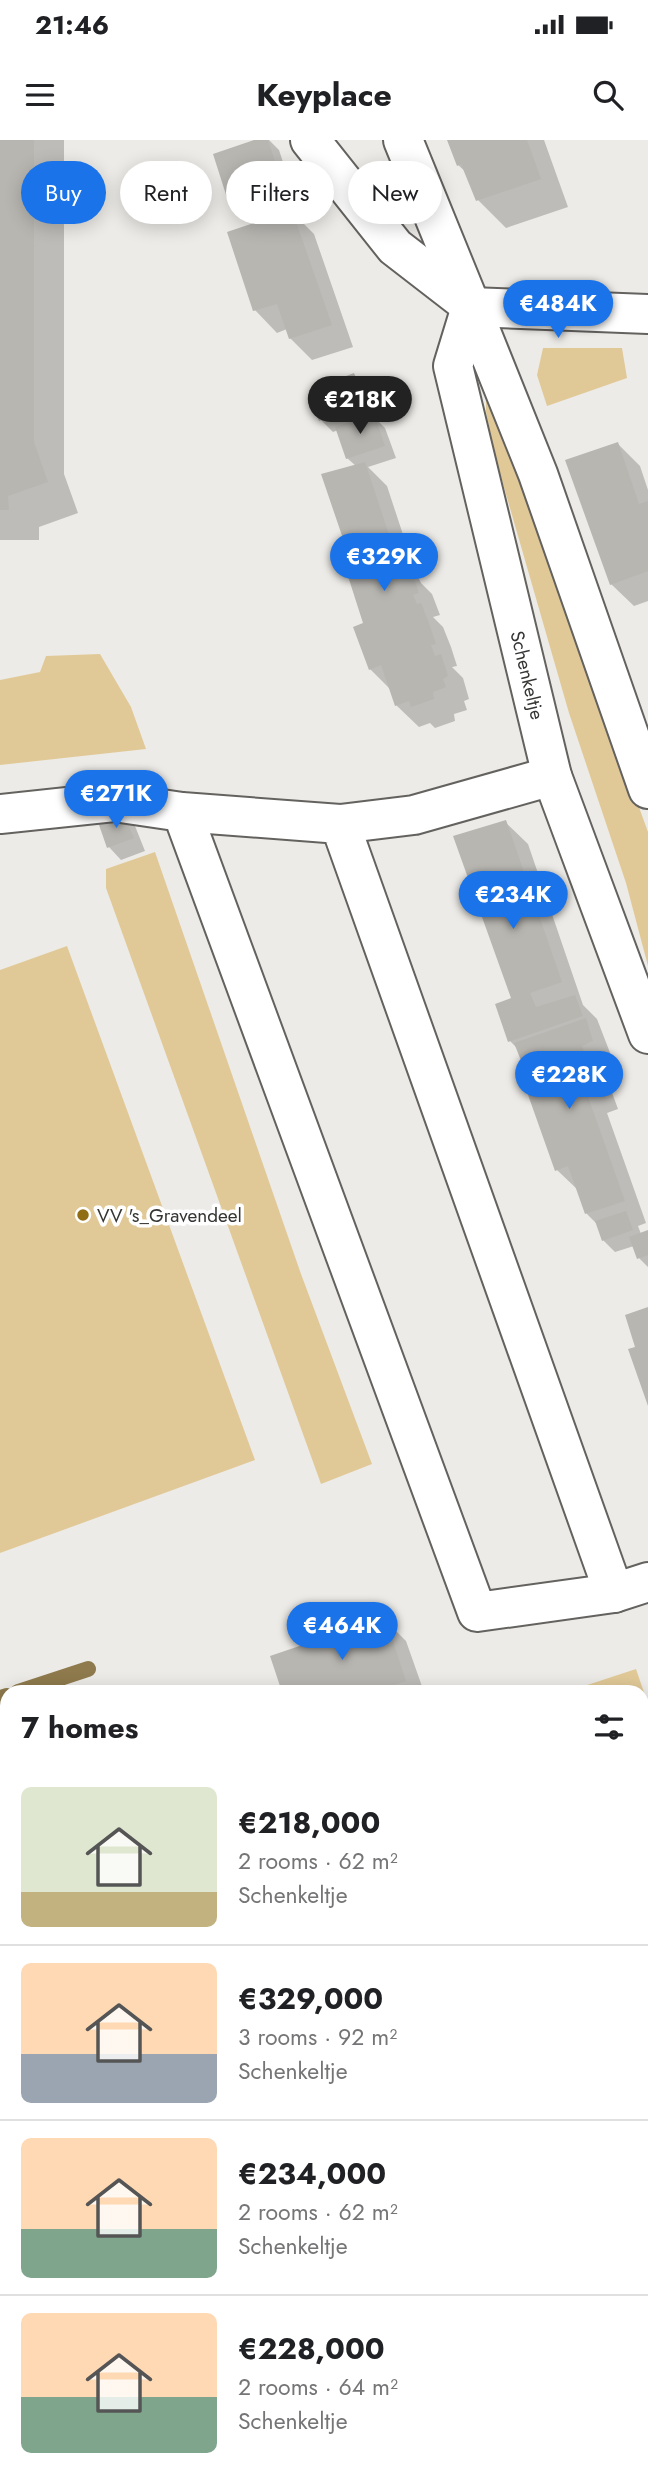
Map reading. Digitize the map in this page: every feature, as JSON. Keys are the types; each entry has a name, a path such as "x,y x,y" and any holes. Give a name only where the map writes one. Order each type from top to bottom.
{"street":[{"path":"310,140 395,247 471,307 648,314"},
{"path":"403,140 538,474 648,789"},
{"name":"Schenkeltje","path":"471,307 453,366 552,776 648,1034"},
{"path":"0,814 114,802 181,813 340,824 414,815 552,776"},
{"path":"181,813 477,1612 631,1587 340,824"}],"shaded area":[{"path":"543,348 622,348 627,378 547,406 537,375"},
{"path":"486,386 648,832 648,966 626,883 569,713 495,456 486,412"},
{"path":"100,654 131,707 146,749 0,765 0,680 40,672 46,656"},
{"path":"155,852 301,1274 372,1464 321,1484 106,888 106,869"},
{"name":"VV 's_Gravendeel","path":"67,946 255,1460 0,1553 0,970"},
{"path":"636,1669 641,1685 587,1685"}],"building":[{"path":"0,140 34,140 34,161 21,161 21,224 34,224 34,442 48,482 8,496 9,510 0,510"},
{"path":"254,140 268,140 275,161 226,161 226,195 213,154"},
{"path":"447,140 527,140 541,179 476,201 461,164 457,166"},
{"path":"251,224 297,224 332,325 289,339 277,304 253,311 227,232"},
{"path":"354,373 366,404 319,421 311,399 326,394 322,385"},
{"path":"374,414 385,446 346,459 335,427"},
{"path":"618,442 639,504 648,501 648,571 610,585 565,460"},
{"path":"365,462 393,547 405,572 411,570 419,593 413,595 417,604 421,603 429,623 436,644 431,645 435,656 441,654 448,676 443,679 446,687 433,692 434,699 411,707 409,701 395,706 381,665 369,670 353,627 363,623 346,570 353,568 321,474"},
{"path":"123,812 134,838 107,848 98,822"},
{"path":"506,820 562,982 530,993 536,1007 575,995 583,1016 508,1042 495,1004 511,998 453,836"},
{"path":"586,1018 593,1041 582,1046 597,1087 586,1091 625,1201 585,1214 568,1166 555,1171 521,1075 526,1073 514,1043"},
{"path":"626,1211 633,1230 602,1241 595,1221"},
{"path":"648,1230 648,1255 637,1259 629,1237"},
{"path":"648,1307 648,1406 628,1349 635,1347 625,1315"},
{"path":"385,1617 406,1681 394,1685 280,1685 270,1656"}],"waterway":[{"path":"39,1685 88,1669"}],"place":[{"name":"VV 's_Gravendeel","path":"83,1215"}]}
